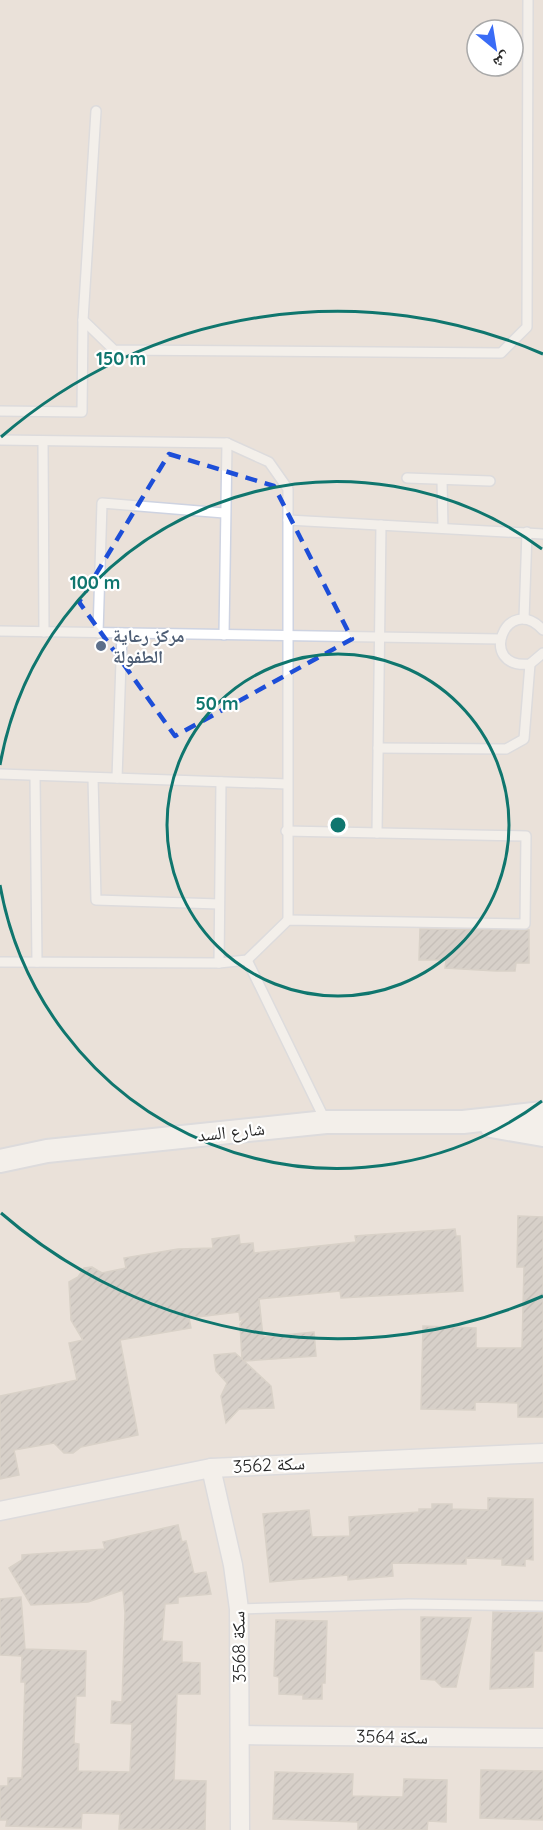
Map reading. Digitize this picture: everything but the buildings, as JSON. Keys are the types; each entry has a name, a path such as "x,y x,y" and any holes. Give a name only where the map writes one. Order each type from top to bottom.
{"street":[{"name":"شارع السد","path":"0,1161 48,1151 326,1122 463,1122 543,1113"},
{"name":"شارع السد","path":"463,1122 543,1135"},
{"name":"سكة 3562","path":"0,1511 211,1468 543,1453"},
{"name":"سكة 3568","path":"211,1468 233,1565 239,1609 240,1830"},
{"name":"سكة 3564","path":"240,1735 543,1738"}],"lane":[{"path":"83,320 114,350 501,354 527,327 528,0"},
{"path":"0,411 82,412 83,320 96,111"},
{"path":"0,440 227,443 269,462 288,489 289,637 286,831 288,920"},
{"path":"43,441 44,632"},
{"path":"224,635 224,513 227,443"},
{"path":"407,478 490,481"},
{"path":"442,480 443,528"},
{"path":"98,633 102,502 224,513"},
{"path":"288,520 543,534"},
{"path":"377,833 381,525"},
{"path":"524,619 527,532"},
{"path":"543,630 536,622 524,619 513,621 504,628 500,639 504,656 512,663 530,664 543,653"},
{"path":"0,631 381,639 500,639"},
{"path":"117,778 122,633"},
{"path":"378,748 506,749 524,739 530,664"},
{"path":"0,774 287,784"},
{"path":"35,776 37,962"},
{"path":"93,778 96,900 219,904"},
{"path":"219,963 221,782"},
{"path":"0,962 219,963 247,960 288,920 525,924 526,836 286,831"},
{"path":"247,960 326,1122"},
{"path":"239,1609 409,1604 543,1606"}],"highlighted area":[{"path":"169,454 274,486 352,639 175,736 79,602"}],"place":[{"name":"مركز رعاية الطفولة","path":"101,646"}]}
